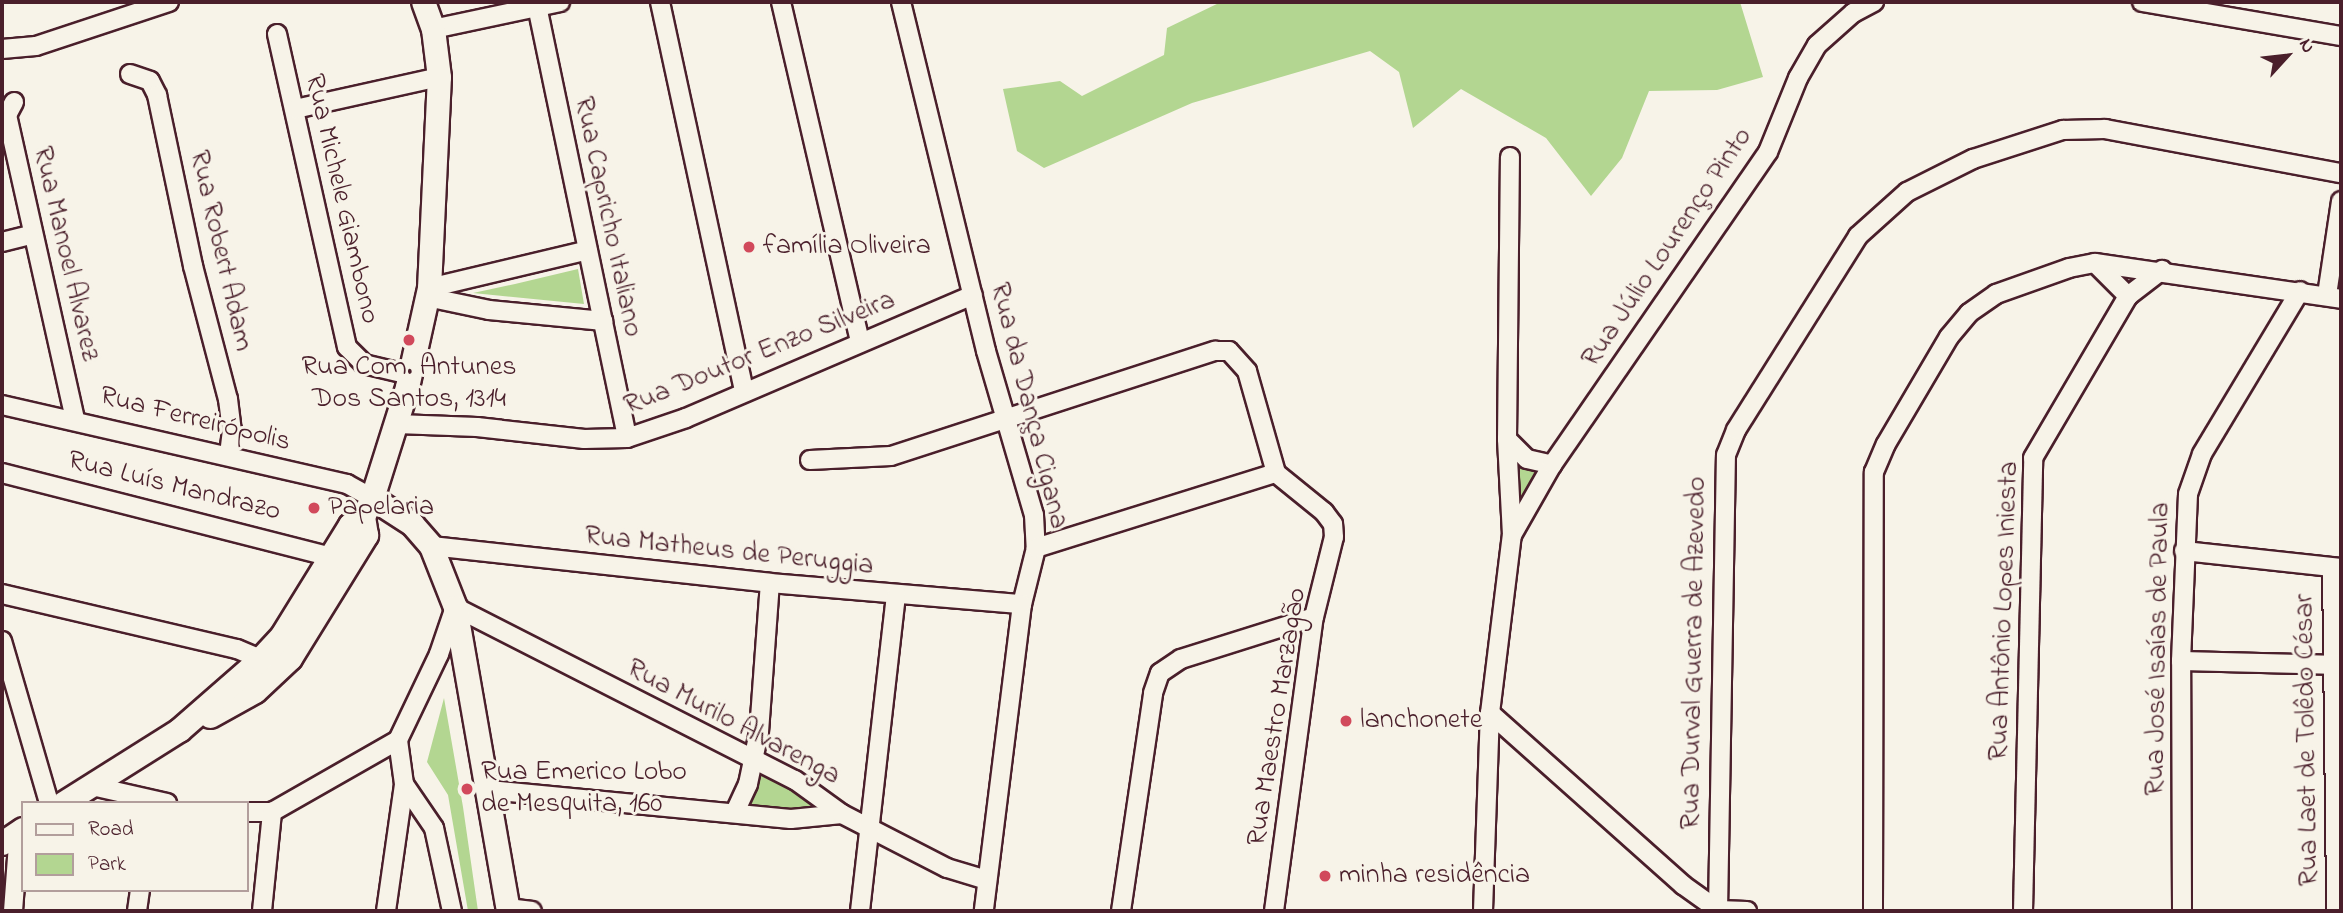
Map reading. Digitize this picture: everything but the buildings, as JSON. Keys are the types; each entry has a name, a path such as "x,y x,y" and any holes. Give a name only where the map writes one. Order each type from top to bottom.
{"street":[{"path":"2,49 36,46 169,2"},
{"path":"67,801 178,730 255,691 290,658 366,535 368,507 397,424 428,292 439,77 433,29 423,2"},
{"path":"433,29 560,2"},
{"path":"660,2 744,392"},
{"path":"780,2 860,341"},
{"name":"Rua da Dança Cigana","path":"901,2 973,295 1031,504 1036,548 1022,604 984,911"},
{"name":"Rua Júlio Lourenço Pinto","path":"1512,535 1552,465 1768,152 1798,78 1817,45 1853,13 1874,2"},
{"path":"2142,2 2341,36"},
{"name":"Rua Capricho Italiano","path":"537,6 627,438"},
{"name":"Rua Michele Giambono","path":"277,34 348,347 353,358 364,364 410,374"},
{"name":"Rua Robert Adam","path":"130,74 150,81 157,95 193,266 228,399 232,430 229,456"},
{"path":"295,109 439,77"},
{"name":"Rua Manoel Alvarez","path":"14,102 7,115 31,235 75,418"},
{"name":"Rua Durval Guerra de Azevedo","path":"1718,911 1726,455 1736,430 1858,236 1907,192 1973,159 2063,130 2105,129 2341,173"},
{"path":"1483,911 1490,713 1512,535 1507,439 1510,157"},
{"path":"1872,911 1874,472 1885,444 1942,348 1969,313 1996,295 2069,268 2095,263 2162,270 2334,297 2341,201"},
{"path":"2,242 31,235"},
{"path":"428,292 589,250"},
{"path":"2095,263 2128,296"},
{"name":"Rua Antônio Lopes Iniesta","path":"2023,911 2033,458 2128,296 2162,270"},
{"name":"Rua José Isaías de Paula","path":"2182,911 2181,661 2188,494 2197,464 2301,291"},
{"path":"428,292 489,310 603,321"},
{"name":"Rua Doutor Enzo Silveira","path":"397,424 477,427 584,439 627,438 744,392 973,295"},
{"path":"810,460 891,456 1006,421 1215,351 1229,351 1247,371 1276,473 1036,548"},
{"name":"Rua Ferreirópolis","path":"2,405 75,418 347,484 368,507"},
{"path":"1507,439 1527,459 1552,465"},
{"name":"Rua Luís Mandrazo","path":"2,473 331,557"},
{"name":"Rua Maestro Marzagão","path":"1274,911 1314,617 1333,555 1333,524 1276,473"},
{"path":"368,507 412,524 431,547 455,607 508,910 533,911"},
{"path":"178,730 260,659 282,635 350,525 368,507"},
{"name":"Rua Matheus de Peruggia","path":"431,547 770,583 1022,604"},
{"path":"2184,551 2337,568"},
{"name":"Rua Laet de Tolêdo César","path":"2336,911 2337,568"},
{"path":"735,812 744,797 752,758 770,583"},
{"path":"2,594 237,649 260,659"},
{"path":"860,911 872,829 897,595"},
{"path":"386,911 404,784 398,740 439,654 455,607"},
{"name":"Rua Murilo Alvarenga","path":"455,607 795,780 842,814 947,868 987,880"},
{"path":"1121,911 1153,693 1160,673 1181,659 1314,617"},
{"path":"2,640 48,801"},
{"path":"2181,661 2338,665"},
{"path":"1490,713 1662,868 1718,911 1747,911"},
{"path":"248,812 272,812 398,740"},
{"path":"404,784 434,828 452,911"},
{"path":"92,786 158,801"},
{"path":"489,790 791,819 842,814"},
{"path":"262,911 272,812"},
{"path":"13,911 15,834"},
{"path":"137,911 140,892"}],"green space":[{"path":"1221,2 1740,2 1763,77 1717,90 1649,91 1622,158 1591,196 1546,138 1461,89 1413,128 1399,72 1370,51 1192,103 1044,168 1017,151 1003,89 1060,81 1082,96 1164,55 1167,28"},
{"path":"578,269 584,304 473,293 515,284"},
{"path":"1511,450 1545,467 1518,516"},
{"path":"444,698 478,911 468,911 448,795 427,762"},
{"path":"756,766 794,788 819,812 743,808"}],"place":[{"name":"família Oliveira","path":"749,247"},
{"name":"Rua Com. Antunes Dos Santos, 1314","path":"409,340"},
{"name":"Papelaria","path":"314,508"},
{"name":"lanchonete","path":"1346,721"},
{"name":"Rua Emerico Lobo de Mesquita, 160","path":"467,789"},
{"name":"minha residência","path":"1325,876"}]}
